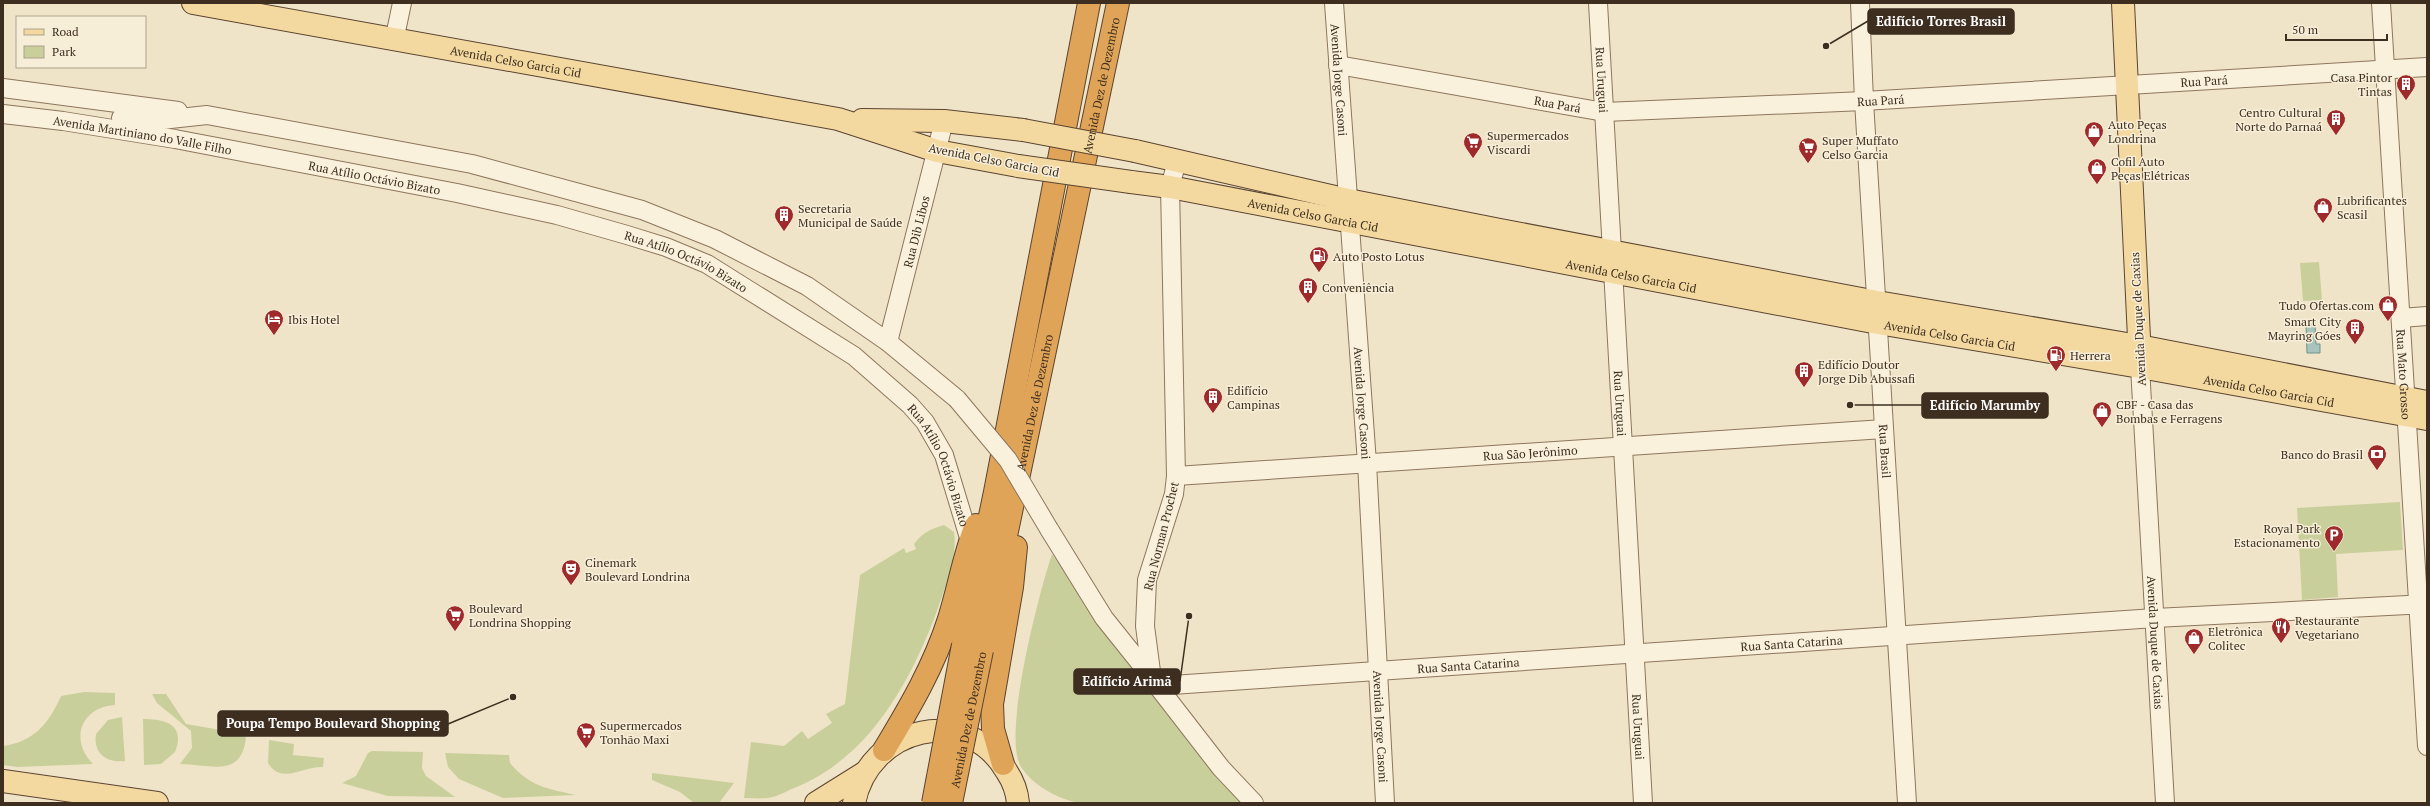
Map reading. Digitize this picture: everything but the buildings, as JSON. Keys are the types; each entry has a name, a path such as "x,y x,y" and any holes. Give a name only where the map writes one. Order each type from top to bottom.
{"highway":[{"name":"Avenida Dez de Dezembro","path":"951,803 996,489 1089,3"},
{"name":"Avenida Dez de Dezembro","path":"933,803 1018,480 1118,3"},
{"path":"1003,764 993,729 992,704 1012,587 1019,519 1018,480"},
{"path":"884,750 926,678 950,617 970,541 996,489"}],"main road":[{"name":"Avenida Celso Garcia Cid","path":"193,3 394,41 838,119 937,150 994,162 1170,187 1490,250 1545,249 1614,262 1730,273 1878,312"},
{"name":"Avenida Duque de Caxias","path":"2123,3 2140,356"},
{"name":"Avenida Celso Garcia Cid","path":"838,119 944,121 1015,129 1136,151 1348,200 1500,230 1545,249"},
{"path":"994,162 989,149 995,136 1015,129"},
{"path":"1490,250 1500,230"},
{"name":"Avenida Celso Garcia Cid","path":"1614,262 1726,294 1878,312 2140,356 2417,409"},
{"path":"1726,294 1730,273"},
{"path":"816,803 864,773 884,750 900,739 918,733 937,731 956,733 974,740 990,750 1003,764 1023,802"},
{"path":"854,803 864,773"},
{"path":"3,781 157,803"}],"street":[{"path":"394,41 402,3"},
{"name":"Avenida Jorge Casoni","path":"1334,3 1367,463 1385,803"},
{"name":"Rua Uruguai","path":"1598,3 1614,262 1622,447 1643,803"},
{"name":"Rua Brasil","path":"1860,3 1864,101 1907,803"},
{"name":"Rua Mato Grosso","path":"2381,3 2384,70 2401,318 2417,409 2427,746"},
{"name":"Rua Pará","path":"1338,65 1604,112 1864,101 2427,68"},
{"path":"3,88 206,115 472,164 642,210 714,239 807,286 888,342 957,399 1008,460 1104,618 1221,768 1254,803"},
{"path":"63,120 66,115 73,112 144,122 206,115"},
{"name":"Avenida Martiniano do Valle Filho","path":"3,114 63,120 175,139 282,160"},
{"name":"Rua Dib Libos","path":"888,342 944,121"},
{"name":"Rua Atílio Octávio Bizato","path":"282,160 356,172 557,215 666,247 706,264 854,356 910,405 925,422 944,455 970,541"},
{"name":"Rua Norman Prochet","path":"1154,682 1145,626 1147,580 1174,494 1176,476 1170,187 1177,161"},
{"path":"2401,318 2427,316"},
{"name":"Avenida Duque de Caxias","path":"2140,356 2165,803"},
{"name":"Rua São Jerônimo","path":"1176,476 1884,429"},
{"name":"Rua Santa Catarina","path":"1154,682 1378,669 2155,618 2422,604"}],"green space":[{"path":"2319,262 2322,300 2303,301 2300,263"},
{"name":"Royal Park Estacionamento","path":"2400,502 2403,550 2336,554 2338,597 2302,600 2297,508"},
{"path":"944,525 954,532 955,542 947,582 937,611 914,665 884,714 866,737 846,757 823,773 797,787 772,797 744,798 751,742 784,746 802,731 808,739 832,723 826,714 845,704 860,575 904,548 906,553 916,549 914,544 924,534"},
{"path":"1052,554 1214,770 1241,803 1080,803 1054,795 1038,785 1025,772 1020,765 1016,748 1016,723 1019,694 1039,599"},
{"path":"84,692 115,693 115,705 103,707 94,712 87,718 82,726 80,735 82,745 86,755 93,764 17,767 3,765 3,746 14,744 32,736 39,730 46,723 61,696"},
{"path":"152,694 166,694 186,724 232,732 246,737 243,750 238,759 232,764 214,767 180,764 192,748 191,731 157,703"},
{"path":"122,717 125,761 107,759 99,752 96,734 108,720"},
{"path":"143,719 166,722 176,729 178,743 175,752 161,764 144,765"},
{"path":"269,740 294,744 293,755 324,758 323,767 316,767 286,774 279,773 268,763"},
{"path":"372,751 423,752 422,768 426,776 455,797 388,796 342,783 356,776 368,753"},
{"path":"445,753 509,755 510,763 517,771 532,782 557,791 576,795 503,798 459,779 448,767"},
{"path":"652,773 734,783 719,803 694,803 680,792 652,780"}],"water":[{"path":"2315,324 2316,344 2320,344 2320,353 2307,353 2306,325"}],"place":[{"name":"Edifício Torres Brasil","path":"1826,46"},
{"name":"Casa Pintor Tintas","path":"2406,101"},
{"name":"Centro Cultural Norte do Parnaá","path":"2336,136"},
{"name":"Auto Peças Londrina","path":"2094,148"},
{"name":"Supermercados Viscardi","path":"1473,159"},
{"name":"Super Muffato Celso Garcia","path":"1808,164"},
{"name":"Cofil Auto Peças Elétricas","path":"2097,185"},
{"name":"Lubrificantes Scasil","path":"2323,224"},
{"name":"Secretaria Municipal de Saúde","path":"784,232"},
{"name":"Auto Posto Lotus","path":"1319,273"},
{"name":"Conveniência","path":"1308,304"},
{"name":"Tudo Ofertas.com","path":"2388,322"},
{"name":"Ibis Hotel","path":"274,336"},
{"name":"Smart City Mayring Góes","path":"2355,345"},
{"name":"Herrera","path":"2056,372"},
{"name":"Edifício Doutor Jorge Dib Abussafi","path":"1804,388"},
{"name":"Edifício Marumby","path":"1850,405"},
{"name":"Edifício Campinas","path":"1213,414"},
{"name":"CBF - Casa das Bombas e Ferragens","path":"2102,428"},
{"name":"Banco do Brasil","path":"2377,471"},
{"name":"Royal Park Estacionamento","path":"2334,552"},
{"name":"Cinemark Boulevard Londrina","path":"571,586"},
{"name":"Edifício Arimã","path":"1189,616"},
{"name":"Boulevard Londrina Shopping","path":"455,632"},
{"name":"Restaurante Vegetariano","path":"2281,644"},
{"name":"Eletrônica Colitec","path":"2194,655"},
{"name":"Poupa Tempo Boulevard Shopping","path":"513,697"},
{"name":"Supermercados Tonhão Maxi","path":"586,749"}]}
